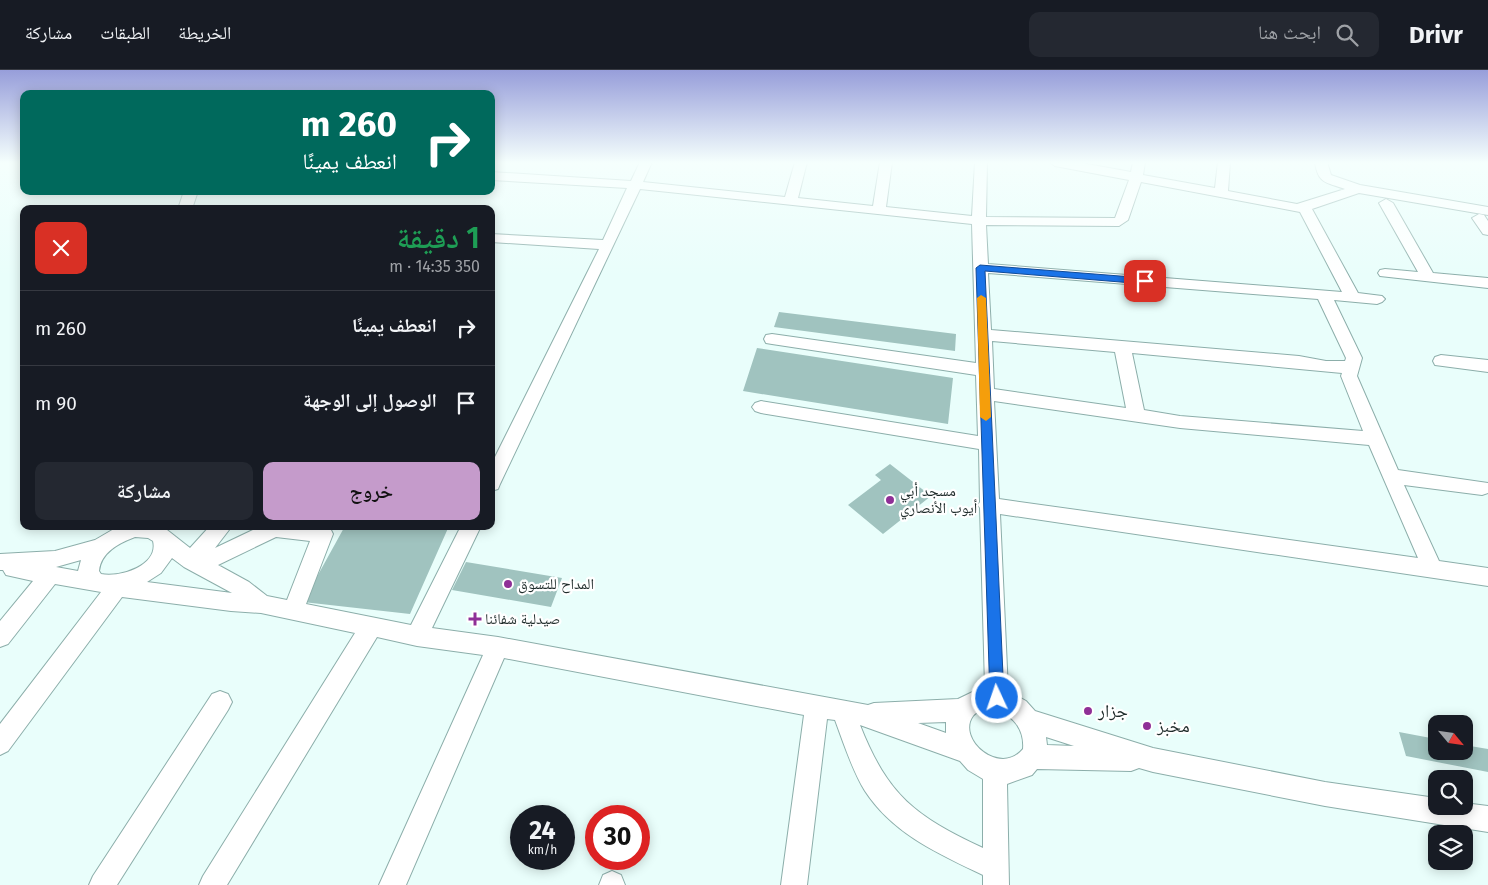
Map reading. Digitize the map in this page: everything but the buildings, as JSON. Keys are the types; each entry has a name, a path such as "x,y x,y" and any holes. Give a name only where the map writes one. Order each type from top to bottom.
{"street":[{"path":"495,476 629,200"},
{"path":"782,200 979,221 1114,223 1121,220 1128,200"},
{"path":"878,210 880,200"},
{"path":"980,200 980,268 988,505 997,698"},
{"path":"1257,200 1297,208 1325,200"},
{"path":"1414,200 1484,214 1488,231"},
{"path":"1386,203 1428,277"},
{"path":"1304,207 1352,297"},
{"path":"495,238 608,245"},
{"path":"980,268 1378,299"},
{"path":"1385,273 1488,283"},
{"path":"1324,295 1354,358 1349,376 1377,438 1391,476 1434,570"},
{"path":"983,335 1299,362 1326,367 1351,367"},
{"path":"772,339 984,370"},
{"path":"1122,346 1136,416"},
{"path":"1441,361 1488,366"},
{"path":"985,394 1180,422 1377,438"},
{"path":"761,407 986,444"},
{"path":"1391,476 1482,488"},
{"path":"988,505 1488,577"},
{"path":"0,564 55,559 113,536 140,530"},
{"path":"195,563 219,530"},
{"path":"195,563 270,530"},
{"path":"292,611 326,530"},
{"path":"417,636 468,530"},
{"path":"158,533 195,563 242,588 261,604"},
{"path":"113,536 91,559 88,566 90,578 107,585 134,580 150,570 163,552 158,533"},
{"path":"0,564 50,576 107,585 231,602 261,604 417,636 498,647 854,713 966,752"},
{"path":"0,638 50,576"},
{"path":"0,743 107,585"},
{"path":"212,885 371,627"},
{"path":"392,885 498,647"},
{"path":"984,698 997,698 1009,702 1020,710 1029,720 1034,732 1036,745 1032,758 1022,767 1009,772 995,771 980,765 966,752 960,743 957,729 959,717 963,710 973,701 984,698"},
{"path":"102,885 220,702"},
{"path":"794,885 817,706"},
{"path":"854,713 963,710"},
{"path":"854,713 874,782 896,809 930,836 996,876"},
{"path":"1029,720 1153,760 1326,794 1488,819"},
{"path":"1032,758 1153,760"},
{"path":"995,771 996,876"}],"slow traffic":[{"path":"981,298 986,417"}],"place":[{"name":"مسجد أبي أيوب الأنصاري","path":"890,500"},
{"name":"المداح للتسوق","path":"508,584"},
{"name":"صيدلية شفائنا","path":"475,619"},
{"name":"جزار","path":"1088,711"},
{"name":"مخبز","path":"1147,726"}],"route":[{"path":"997,698 980,268 1145,281"}]}
